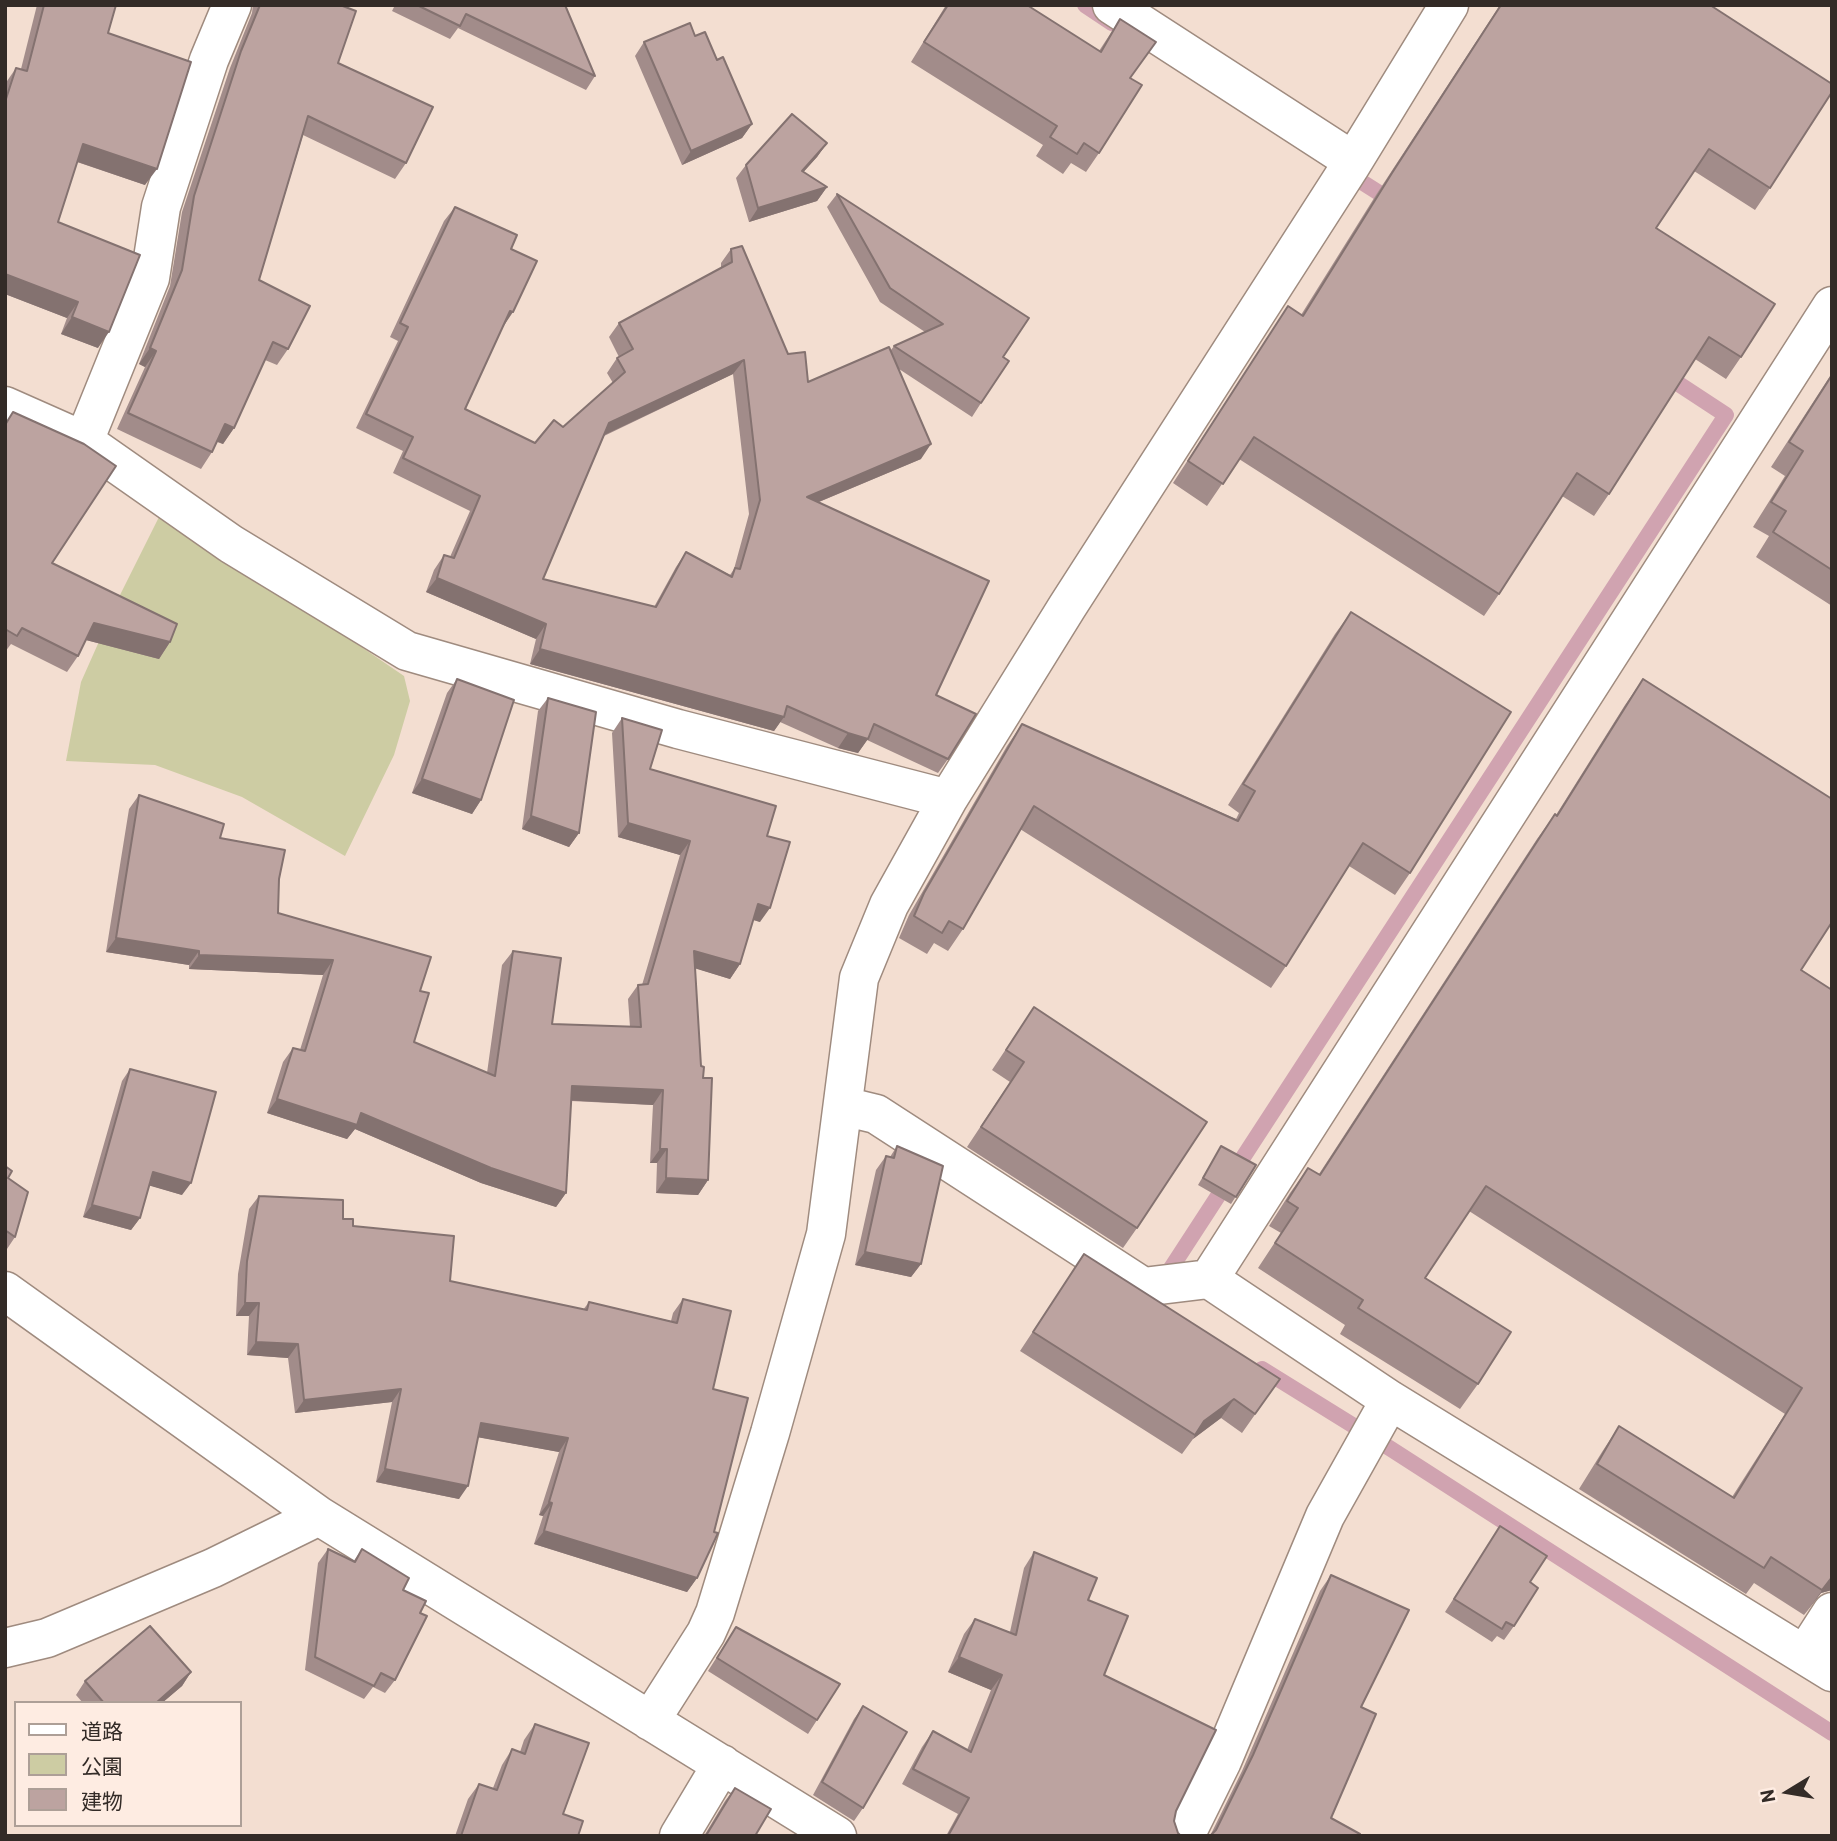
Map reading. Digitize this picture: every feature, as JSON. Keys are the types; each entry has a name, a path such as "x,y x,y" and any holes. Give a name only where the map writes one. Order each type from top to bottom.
{"street":[{"path":"84,441 149,278 161,207 209,60 232,5"},
{"path":"1112,5 1346,172"},
{"path":"650,1721 706,1633 719,1600 817,1269 826,1234 859,978 889,905 948,799 1067,607 1346,172 1449,5"},
{"path":"1196,1281 1832,306"},
{"path":"5,406 84,441 232,544 407,651 678,730 948,799"},
{"path":"843,1106 876,1114 1143,1287 1196,1281 1386,1409 1818,1663 1832,1612"},
{"path":"5,1291 319,1516 837,1836"},
{"path":"1185,1836 1222,1761 1325,1516 1386,1409"},
{"path":"5,1648 47,1638 213,1567 319,1516"},
{"path":"679,1836 722,1764"}],"green space":[{"path":"162,511 404,676 410,701 394,755 345,856 242,797 155,765 66,761 81,682 117,601"}],"building":[{"path":"44,5 116,5 108,33 191,62 157,169 83,144 58,222 140,255 109,332 72,317 78,302 5,274 5,102 16,68 27,71"},
{"path":"260,5 340,5 356,11 338,63 433,107 406,163 308,116 259,280 310,306 288,349 273,342 234,428 225,424 212,452 128,413 156,351 150,348 182,270 194,196 241,51"},
{"path":"417,5 565,5 595,76 466,14 460,26"},
{"path":"948,5 1027,5 1101,52 1120,19 1156,42 1130,78 1142,85 1099,153 1084,143 1077,154 1050,137 1057,126 924,42"},
{"path":"1501,5 1710,5 1832,84 1832,92 1770,188 1709,149 1656,228 1775,304 1741,357 1709,337 1609,494 1577,473 1499,594 1254,437 1223,484 1188,461 1288,306 1303,316"},
{"path":"690,23 695,36 705,32 717,60 723,57 752,124 691,151 644,42"},
{"path":"792,114 827,143 802,171 827,187 758,208 746,165"},
{"path":"837,194 1029,318 1003,357 1009,361 981,403 894,346 943,324 890,288"},
{"path":"455,207 517,235 511,249 537,261 513,312 510,311 465,409 535,443 554,420 563,427 625,372 617,358 633,349 619,323 732,262 731,249 742,246 788,354 805,352 808,382 889,347 931,444 807,497 989,581 936,695 976,714 948,759 874,724 868,739 787,706 784,717 540,649 546,624 437,578 444,555 454,558 480,496 403,458 413,437 366,414 408,327 400,323","holes":["744,360 760,500 740,569 735,568 732,577 686,552 656,607 543,579 609,423"]},
{"path":"1832,375 1832,570 1773,532 1786,511 1771,502 1803,451 1789,442"},
{"path":"13,412 84,444 116,466 52,563 177,624 170,642 94,623 78,656 22,628 17,636 5,629 5,425"},
{"path":"1351,612 1511,712 1410,873 1363,843 1286,966 1034,806 963,929 949,921 942,933 914,916 924,893 1022,724 1238,821 1255,791 1243,784"},
{"path":"457,679 514,700 481,800 422,779"},
{"path":"1643,679 1832,799 1832,922 1801,970 1832,990 1832,1577 1822,1590 1771,1557 1764,1568 1597,1464 1619,1426 1734,1498 1802,1388 1486,1186 1425,1278 1511,1332 1478,1384 1358,1308 1363,1300 1275,1243 1298,1208 1287,1201 1308,1168 1320,1175 1555,814 1557,816"},
{"path":"548,698 596,712 579,833 531,816"},
{"path":"622,718 662,730 650,769 776,806 767,836 790,842 770,908 758,904 740,964 694,951 701,1066 704,1067 703,1078 712,1078 708,1180 666,1178 667,1149 660,1149 663,1090 572,1086 566,1193 491,1168 361,1113 357,1125 277,1099 293,1048 305,1051 333,960 199,955 199,951 116,938 139,795 224,824 220,838 285,850 279,879 278,913 431,957 420,991 429,993 414,1042 495,1076 513,951 561,958 552,1024 641,1027 638,985 648,984 690,841 628,823"},
{"path":"1034,1007 1207,1122 1137,1228 981,1127 1024,1062 1006,1050"},
{"path":"130,1069 216,1092 191,1183 153,1172 140,1218 92,1205"},
{"path":"897,1146 943,1166 921,1264 865,1252 886,1156 894,1158"},
{"path":"1221,1146 1256,1165 1236,1197 1203,1178"},
{"path":"5,1166 12,1171 8,1178 28,1192 15,1237 5,1230"},
{"path":"259,1196 343,1200 343,1219 353,1219 353,1226 454,1236 450,1281 587,1310 589,1302 677,1323 683,1299 731,1311 713,1389 748,1398 714,1532 718,1533 697,1578 544,1531 552,1503 549,1502 568,1438 481,1423 468,1486 385,1469 401,1389 304,1400 298,1344 256,1342 259,1303 245,1303 247,1261"},
{"path":"1084,1254 1280,1379 1255,1414 1234,1399 1204,1421 1195,1435 1033,1332"},
{"path":"1500,1526 1547,1556 1530,1582 1538,1588 1514,1626 1506,1622 1502,1629 1454,1599"},
{"path":"328,1549 355,1562 362,1549 409,1578 403,1590 426,1601 420,1613 427,1616 395,1680 381,1673 374,1686 315,1657"},
{"path":"1034,1552 1097,1578 1088,1600 1128,1616 1104,1675 1216,1730 1176,1811 1174,1821 1181,1836 948,1836 969,1798 913,1769 933,1731 971,1752 1002,1675 959,1657 975,1619 1016,1635"},
{"path":"1331,1575 1409,1610 1361,1707 1376,1714 1331,1818 1360,1834 1210,1836 1216,1830 1253,1755"},
{"path":"150,1626 191,1672 158,1701 102,1701 85,1681"},
{"path":"736,1627 840,1684 817,1720 717,1658"},
{"path":"863,1706 907,1732 863,1808 822,1782"},
{"path":"535,1724 589,1743 563,1814 583,1821 578,1836 461,1836 479,1784 497,1790 512,1749 525,1754"},
{"path":"735,1788 771,1809 755,1836 704,1836 707,1834"}],"waterway":[{"path":"1085,5 1112,23"},
{"path":"1346,172 1395,203"},
{"path":"1162,1282 1726,415 1662,373"},
{"path":"1262,1369 1832,1733"}]}
